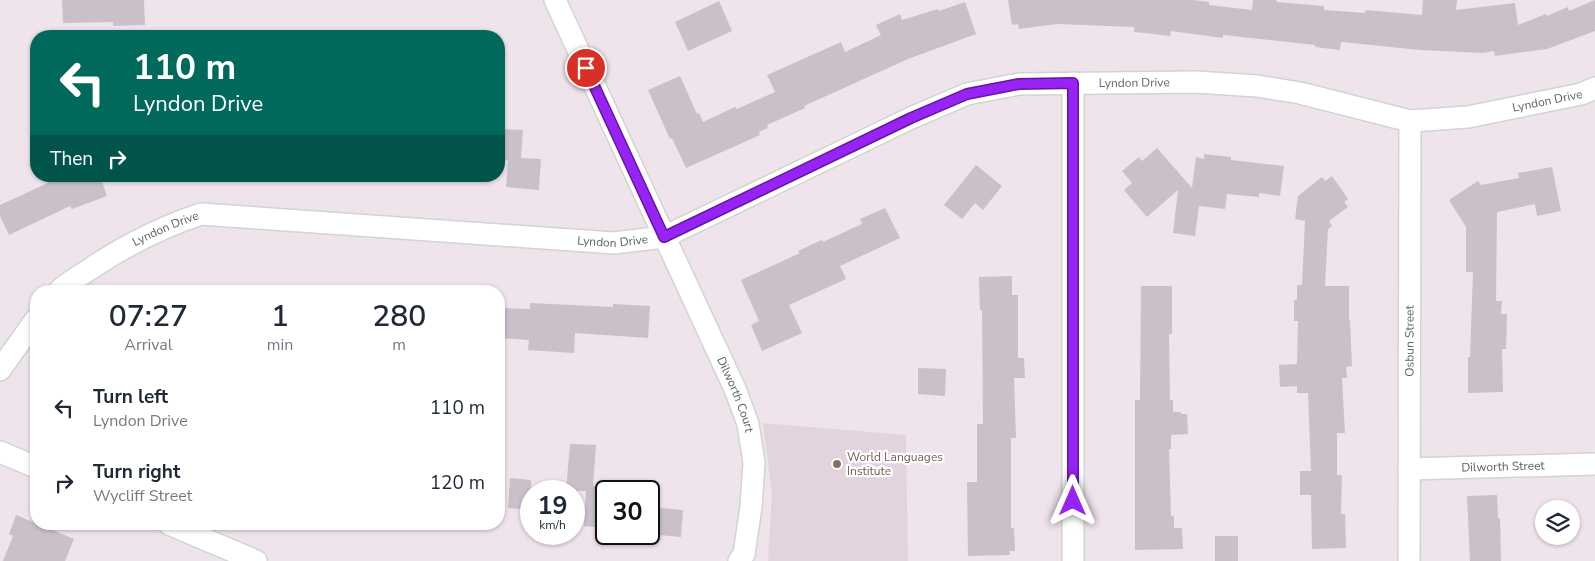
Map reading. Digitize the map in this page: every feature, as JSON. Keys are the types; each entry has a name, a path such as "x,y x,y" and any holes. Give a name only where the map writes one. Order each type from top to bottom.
{"street":[{"name":"Dilworth Court","path":"555,0 735,389 748,424 754,463 751,507 744,554 739,561"},
{"name":"Lyndon Drive","path":"68,285 138,240 171,224 201,214 614,243 664,237 911,118 967,94 1019,84 1196,82 1257,86 1300,93 1410,121 1468,117 1580,94 1595,88"},
{"path":"1073,83 1073,561"},
{"name":"Osbun Street","path":"1409,561 1410,121"},
{"path":"0,370 30,328"},
{"path":"0,452 30,464"},
{"name":"Dilworth Street","path":"1410,469 1595,464"},
{"path":"183,530 256,561"}],"shaded area":[{"name":"World Languages Institute","path":"763,423 906,435 908,561 768,561 772,494"}],"building":[{"path":"62,0 144,0 145,25 113,26 113,22 63,23"},
{"path":"1008,0 1193,0 1209,2 1209,5 1252,10 1253,0 1277,0 1276,2 1324,6 1324,10 1365,13 1366,10 1422,15 1423,0 1457,0 1456,10 1515,3 1518,25 1568,7 1569,11 1595,0 1595,31 1547,49 1495,56 1494,51 1483,53 1420,50 1341,42 1340,50 1315,47 1315,45 1223,35 1223,38 1171,31 1170,36 1134,32 1134,27 1057,24 1019,29 1018,24 1012,25"},
{"path":"719,1 732,31 688,51 675,22"},
{"path":"965,2 976,34 908,59 804,106 805,108 767,125 768,128 759,132 760,135 686,168 672,138 670,139 648,90 680,76 697,114 699,113 703,122 735,107 737,109 775,92 767,75 841,42 845,52 881,35 876,25 900,14 902,20 938,9 939,11"},
{"path":"505,129 523,130 521,158 541,159 539,190 506,187 508,160 505,160"},
{"path":"1157,148 1192,188 1196,157 1204,159 1204,154 1231,157 1231,160 1284,166 1280,196 1259,193 1259,197 1227,194 1225,209 1199,206 1195,236 1173,233 1178,190 1147,217 1124,190 1132,183 1122,171 1139,157 1142,161"},
{"path":"976,165 1002,186 983,210 975,203 962,219 944,205"},
{"path":"1552,167 1561,211 1537,216 1535,204 1497,212 1496,301 1502,301 1501,314 1507,314 1506,349 1502,349 1503,392 1468,393 1473,272 1466,272 1466,227 1449,200 1478,181 1481,185 1519,178 1518,173"},
{"path":"1332,176 1348,199 1344,202 1348,207 1329,221 1332,226 1328,229 1325,286 1349,286 1352,366 1346,367 1347,378 1342,378 1345,433 1337,433 1337,475 1342,475 1341,514 1345,514 1346,548 1312,549 1311,495 1300,495 1300,471 1311,471 1308,393 1297,393 1297,386 1280,387 1279,365 1297,364 1298,321 1294,321 1294,300 1297,300 1297,285 1302,285 1305,221 1295,219 1298,196 1322,177 1325,181"},
{"path":"102,182 107,196 72,209 70,206 9,235 0,216 0,205 48,183"},
{"path":"885,208 900,238 840,266 846,279 789,305 802,333 762,351 751,325 759,321 741,280 800,253 798,251 862,224 860,219"},
{"path":"1012,276 1012,295 1018,295 1018,358 1024,358 1025,378 1014,378 1016,438 1011,438 1011,528 1014,528 1015,551 1009,551 1010,555 968,556 967,482 977,482 977,424 983,424 982,310 980,310 979,277"},
{"path":"1141,286 1172,286 1172,334 1169,334 1170,400 1173,400 1173,412 1187,414 1188,434 1171,435 1171,449 1169,449 1171,516 1174,516 1174,528 1182,528 1183,549 1135,550 1135,400 1140,400"},
{"path":"530,303 613,307 613,304 650,306 648,338 575,333 574,353 528,350 529,340 505,338 505,308 530,309"},
{"path":"918,368 946,369 945,396 918,394"},
{"path":"570,444 596,445 593,486 595,486 595,527 585,526 585,480 567,480"},
{"path":"510,478 531,480 520,480 520,509 508,508"},
{"path":"1497,495 1498,518 1500,518 1501,561 1470,561 1467,496"},
{"path":"660,508 683,510 681,537 660,535"},
{"path":"16,515 30,521 30,530 52,530 74,539 65,561 3,561 13,536 9,534"},
{"path":"1215,536 1238,536 1238,561 1215,561"}],"place":[{"name":"World Languages Institute","path":"837,464"}],"route":[{"path":"586,68 664,237 911,118 967,94 1019,84 1073,83 1073,501"}]}
